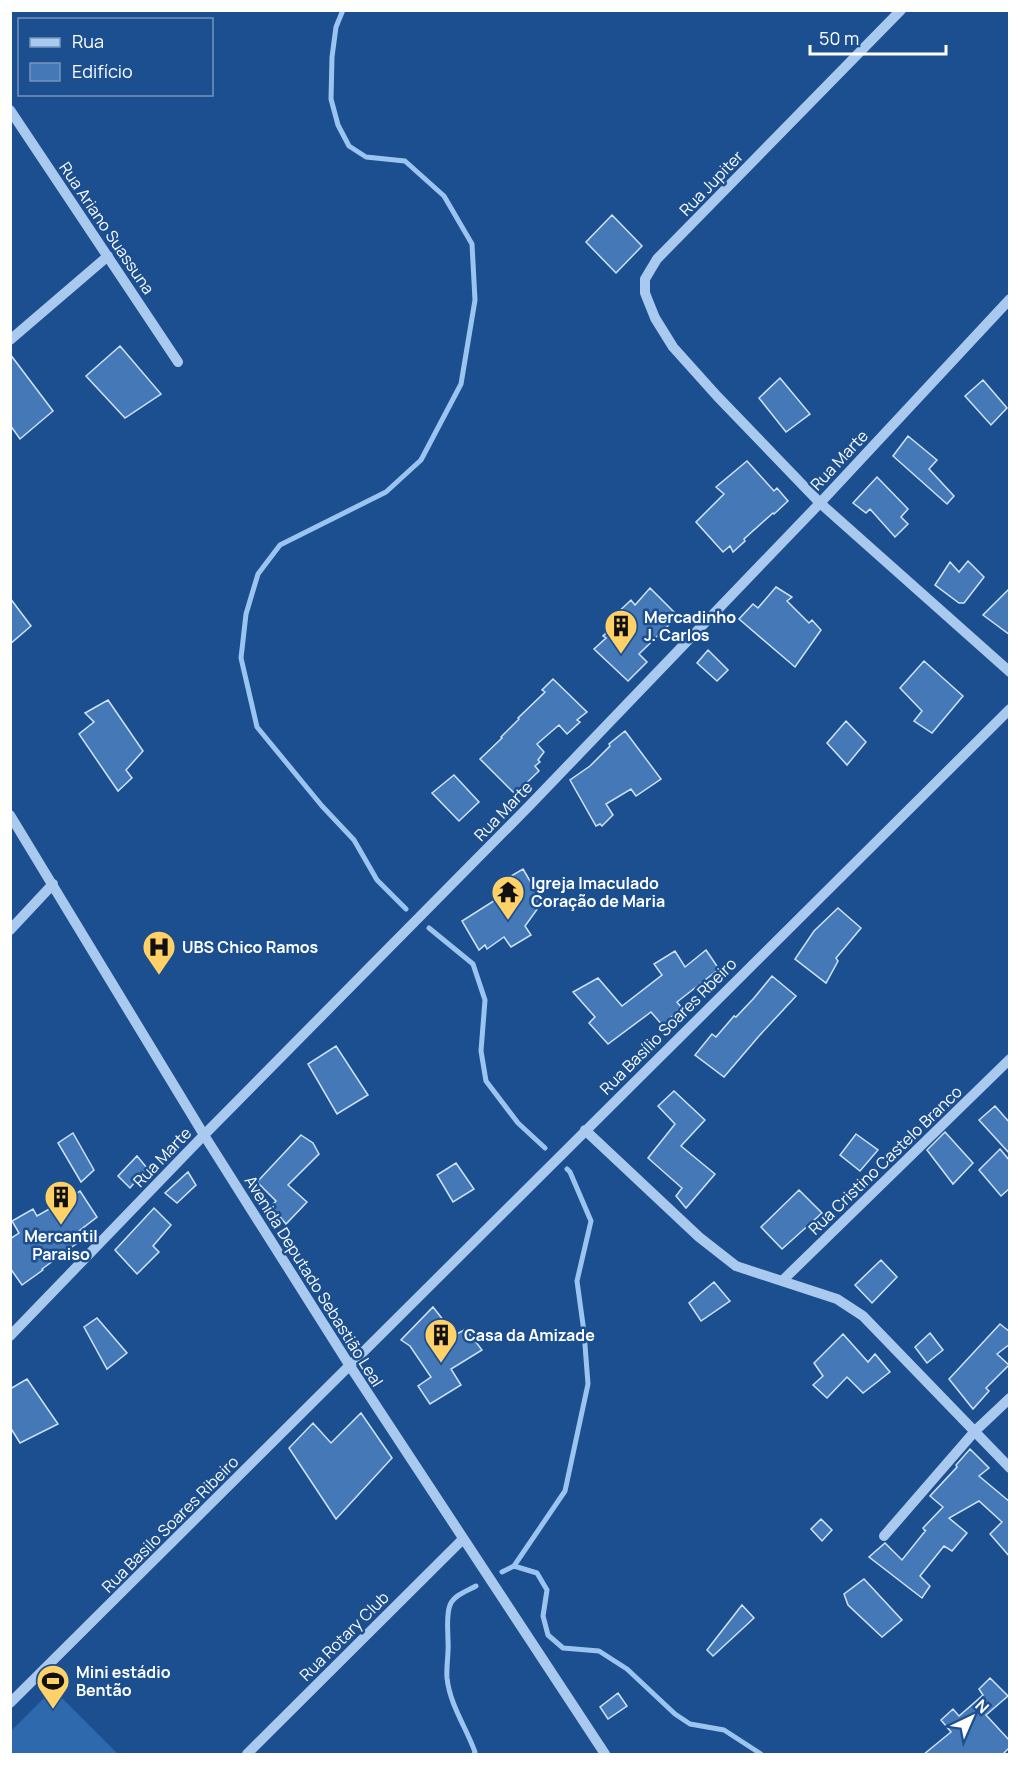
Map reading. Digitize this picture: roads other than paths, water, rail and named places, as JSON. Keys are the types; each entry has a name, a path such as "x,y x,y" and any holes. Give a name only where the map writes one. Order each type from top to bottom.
{"street":[{"name":"Rua Jupiter","path":"901,10 657,259 645,279 645,293 655,318 673,347 820,503 1010,672"},
{"name":"Rua Ariano Suassuna","path":"10,110 178,362"},
{"path":"10,340 108,256"},
{"name":"Rua Marte","path":"10,1336 204,1135 530,806 820,503 1010,299"},
{"name":"Rua Basílio Soares Rbeiro","path":"350,1366 1010,709"},
{"name":"Avenida Deputado Sebastião Leal","path":"10,815 204,1135 350,1366 605,1755"},
{"path":"10,930 53,884"},
{"name":"Rua Cristino Castelo Branco","path":"782,1281 1010,1059"},
{"path":"585,1130 699,1237 736,1266 837,1299 863,1316 1010,1468"},
{"name":"Rua Basilo Soares Ribeiro","path":"10,1702 350,1366"},
{"path":"884,1536 975,1431 1010,1398"},
{"name":"Rua Rotary Club","path":"247,1755 462,1540"}],"waterway":[{"path":"343,10 336,27 332,57 331,99 338,125 349,146 366,157 405,161 444,196 472,244 475,300 461,384 421,460 386,492 280,545 258,574 246,614 241,658 257,727 322,806 354,840 377,880 406,909"},
{"path":"429,928 473,964 485,1000 481,1051 486,1081 518,1123 545,1148"},
{"path":"502,1572 514,1566 565,1491 588,1384 577,1281 591,1221 567,1169"},
{"path":"514,1566 537,1573 547,1590 543,1616 548,1635 563,1648 599,1651 627,1669 675,1714 690,1724 724,1730 761,1754"},
{"path":"474,1754 451,1697 447,1673 450,1605 458,1596 476,1586"}],"place":[{"name":"Mercadinho J. Carlos","path":"621,655"},
{"name":"Igreja Imaculado Coração de Maria","path":"508,921"},
{"name":"UBS Chico Ramos","path":"159,976"},
{"name":"Mercantil Paraiso","path":"61,1226"},
{"name":"Casa da Amizade","path":"441,1364"},
{"name":"Mini estádio Bentão","path":"53,1710"}]}
